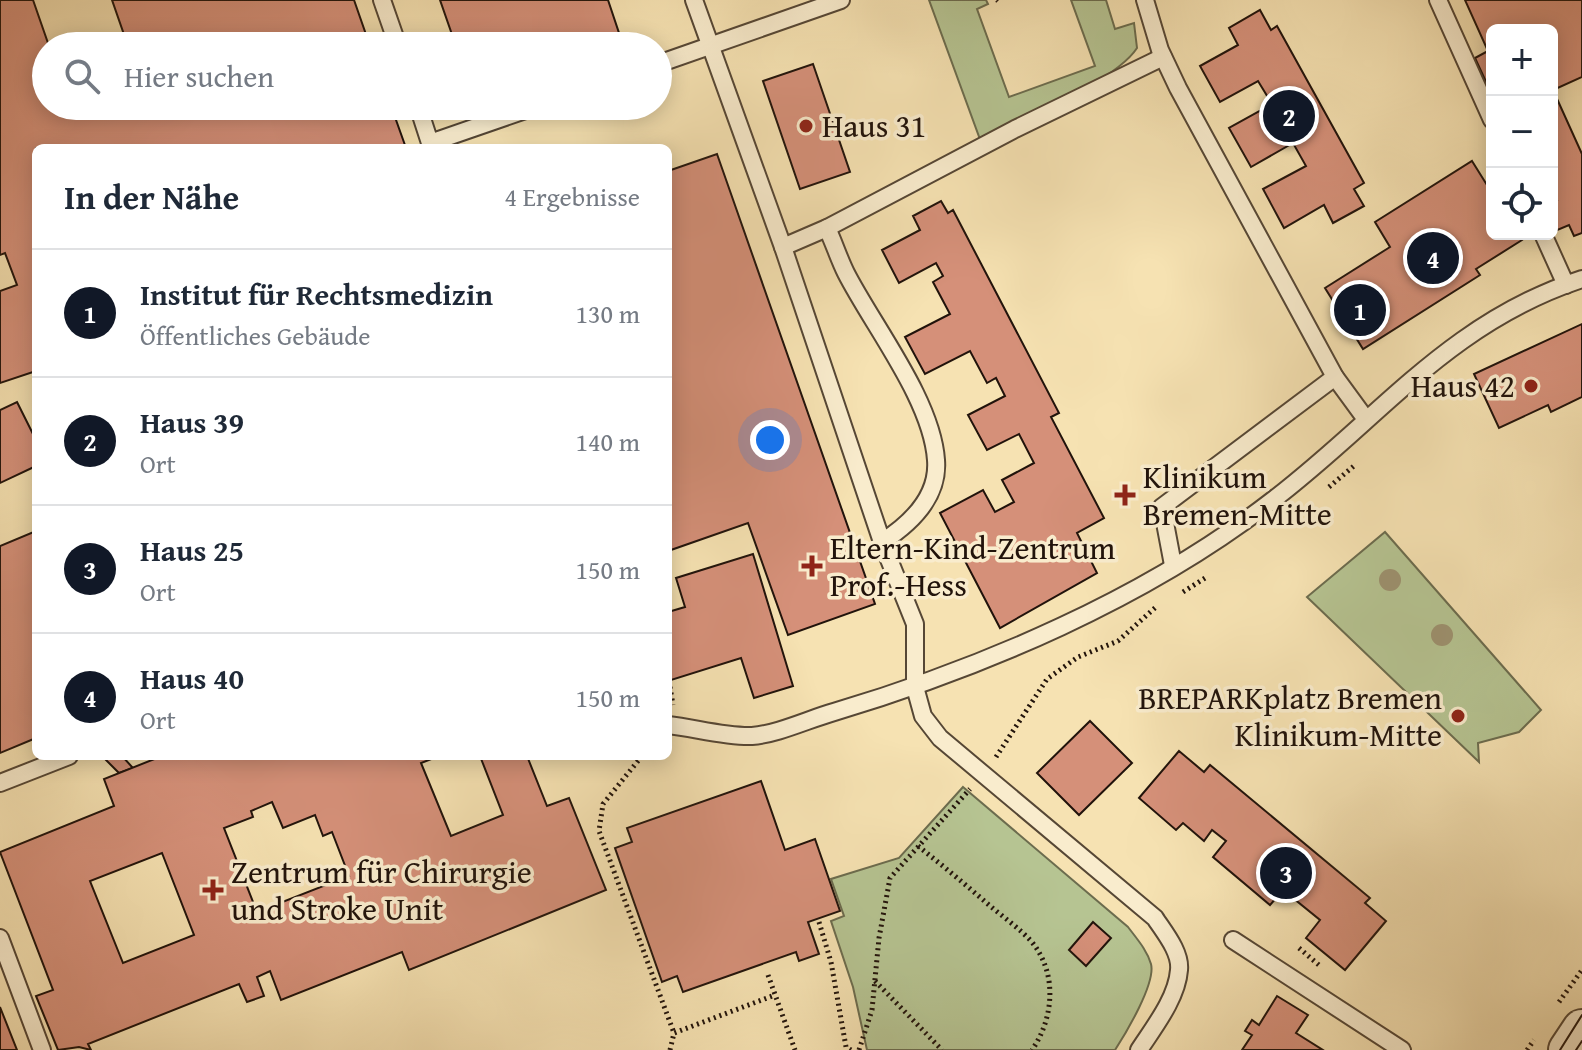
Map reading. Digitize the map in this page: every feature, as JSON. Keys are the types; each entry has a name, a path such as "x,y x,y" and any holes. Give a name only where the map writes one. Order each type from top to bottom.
{"street":[{"path":"1568,1050 1582,1029"}],"lane":[{"path":"382,0 393,32"},
{"path":"694,0 783,247 882,542 915,624 915,687 923,716 983,774 1155,918 1171,942 1180,969 1163,1013 1139,1050"},
{"path":"672,59 841,0"},
{"path":"1145,0 1163,57 1335,377 1365,418"},
{"path":"1438,0 1486,107"},
{"path":"783,247 827,228 1015,129 1163,57"},
{"path":"423,120 430,143 497,120"},
{"path":"827,228 847,273 893,351 930,431 936,461 934,482 920,512 882,542"},
{"path":"672,726 753,736 915,687 1048,633 1173,565 1269,504 1365,418 1461,339 1507,311 1574,282 1547,240"},
{"path":"1173,565 1162,507 1335,377"},
{"path":"0,783 59,760"},
{"path":"0,938 42,1050"},
{"path":"1233,940 1402,1050"}],"path":[{"path":"639,760 603,804 599,831 674,1033 670,1050"},
{"path":"859,1050 872,1010 890,878 983,774"},
{"path":"918,846 1032,942 1045,964 1050,983 1050,1004 1042,1035 1032,1050"},
{"path":"819,922 831,962 846,1047 851,1050"},
{"path":"768,975 795,1050"},
{"path":"875,980 942,1050"},
{"path":"674,1033 775,995"}],"green space":[{"path":"929,0 986,0 988,4 977,9 1009,97 1095,66 1071,0 1106,0 1115,29 1134,23 1137,48 1126,61 1088,87 981,142"},
{"path":"1385,532 1541,710 1519,732 1478,743 1479,762 1307,597"},
{"path":"963,787 1128,927 1144,949 1151,964 1149,983 1115,1050 867,1050 853,987 831,921 844,916 831,879 899,858"}],"building":[{"path":"0,0 33,0 44,32 32,32 32,120 396,120 405,144 32,144 32,372 0,383 0,291 17,285 5,253 0,255"},
{"path":"112,0 354,0 365,32 123,32"},
{"path":"440,0 608,0 619,32 451,32"},
{"path":"1465,0 1582,0 1582,77 1558,88 1558,24 1486,24 1486,47"},
{"path":"1260,10 1271,30 1277,26 1364,183 1354,189 1364,206 1333,223 1324,205 1284,228 1263,189 1306,166 1293,143 1251,167 1229,128 1272,104 1258,81 1220,102 1200,66 1238,45 1229,28"},
{"path":"1486,52 1486,82 1475,58"},
{"name":"Haus 31","path":"813,64 850,172 800,189 763,81"},
{"path":"1558,101 1582,154 1582,233 1574,236 1569,225 1558,230"},
{"path":"717,154 875,604 788,635 748,523 672,550 672,170"},
{"path":"1472,161 1486,183 1486,240 1522,240 1476,269 1480,275 1363,349 1325,288 1390,247 1375,222"},
{"path":"941,201 948,213 953,210 1059,413 1051,417 1104,518 1077,533 1097,573 1000,628 940,513 983,490 995,512 1014,502 1002,480 1034,463 1019,434 987,450 968,415 1005,396 996,378 987,383 970,351 925,374 905,337 950,314 933,282 943,276 936,263 899,283 882,250 920,230 913,216"},
{"name":"Haus 42","path":"1582,324 1582,397 1551,412 1548,405 1499,428 1474,374"},
{"path":"17,402 32,432 32,468 0,483 0,410"},
{"path":"32,533 32,740 0,753 0,546"},
{"path":"753,554 793,686 754,698 741,658 672,680 672,611 685,607 676,578"},
{"path":"1090,721 1132,763 1079,815 1037,773"},
{"path":"1179,751 1204,772 1210,765 1370,898 1365,903 1386,921 1345,970 1306,938 1320,920 1283,890 1270,905 1213,857 1226,841 1212,830 1204,841 1183,823 1176,830 1139,798"},
{"path":"106,760 126,760 133,768 119,773"},
{"path":"152,760 429,760 421,763 451,836 503,815 482,760 529,760 547,806 569,798 606,890 409,970 402,952 281,1000 270,971 257,977 264,996 247,1002 239,984 88,1044 91,1050 79,1047 58,1050 36,996 53,990 0,852 114,806 104,779","holes":["272,802 283,828 315,815 323,836 332,832 349,876 257,912 224,828 253,817 251,811","162,853 194,935 123,963 90,881"]},
{"path":"761,781 785,850 815,839 840,911 808,922 819,954 799,961 796,952 683,992 677,976 662,982 615,848 632,842 627,828"},
{"path":"1093,922 1111,938 1086,966 1069,950"},
{"path":"1277,996 1308,1015 1296,1033 1323,1050 1242,1050 1252,1035 1245,1031 1252,1020 1259,1025"},
{"path":"0,1007 17,1050 0,1050"}],"tram line":[{"path":"1560,1050 1582,1015"},
{"path":"1576,1050 1582,1041"}],"place":[{"name":"Haus 39","path":"1289,116"},
{"name":"Haus 31","path":"806,126"},
{"name":"Haus 40","path":"1433,258"},
{"name":"Institut für Rechtsmedizin","path":"1360,310"},
{"name":"Haus 42","path":"1531,386"},
{"name":"Klinikum Bremen-Mitte","path":"1125,495"},
{"name":"Eltern-Kind-Zentrum Prof.-Hess","path":"812,566"},
{"name":"BREPARKplatz Bremen Klinikum-Mitte","path":"1458,716"},
{"name":"Haus 25","path":"1286,873"},
{"name":"Zentrum für Chirurgie und Stroke Unit","path":"213,890"}]}
